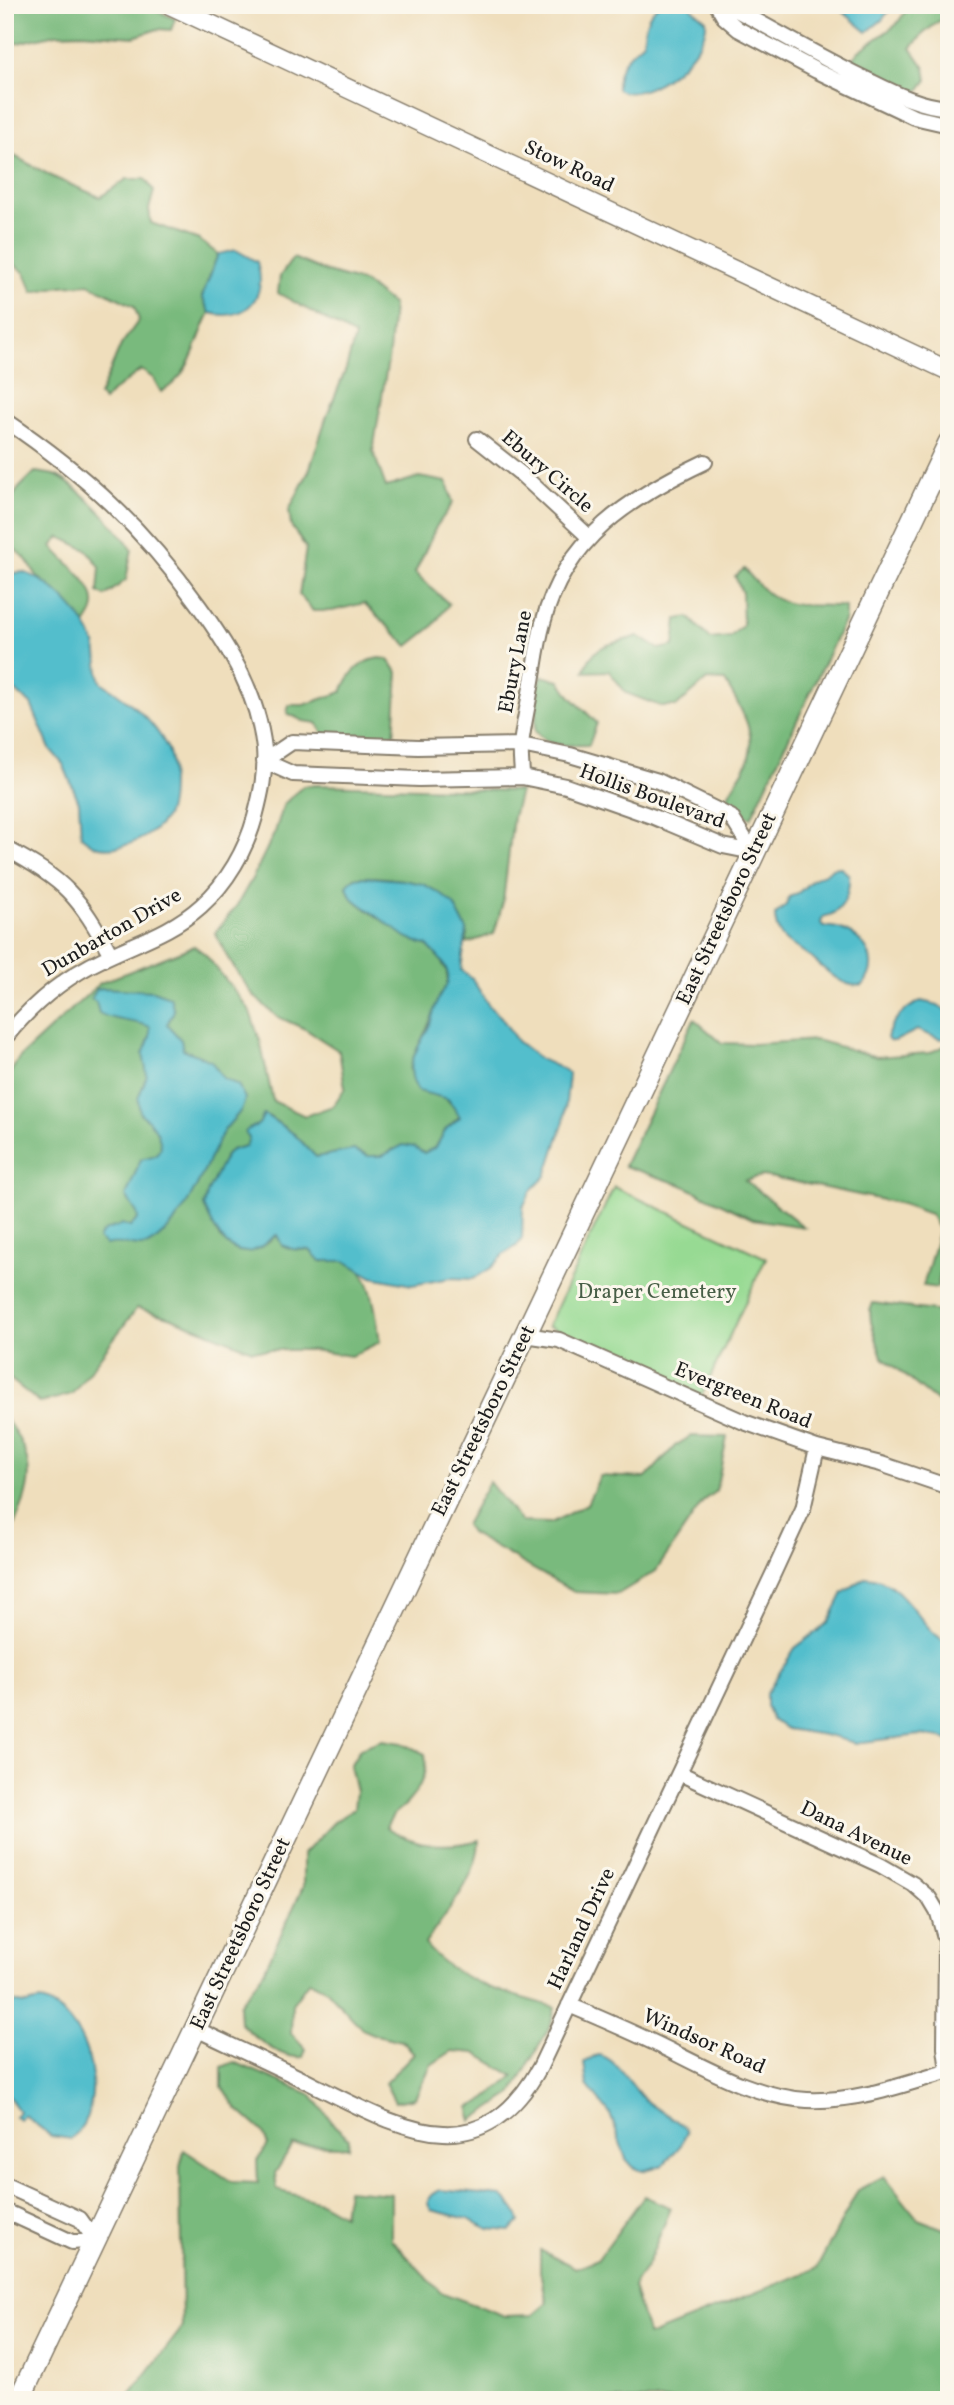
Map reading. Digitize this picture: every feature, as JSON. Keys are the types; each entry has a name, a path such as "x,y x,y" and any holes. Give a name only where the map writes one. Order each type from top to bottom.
{"main road":[{"name":"East Streetsboro Street","path":"20,2399 949,443"}],"street":[{"name":"Stow Road","path":"170,5 949,371"},
{"path":"717,5 730,23 771,47 835,72 949,125"},
{"path":"727,5 779,34 835,72"},
{"path":"771,47 779,34"},
{"path":"905,105 949,108"},
{"name":"Dunbarton Drive","path":"5,420 84,478 129,520 172,569 219,633 245,677 264,747 261,794 252,828 228,874 207,900 182,921 159,935 111,955 71,976 49,993 5,1038"},
{"name":"Ebury Circle","path":"477,439 520,473 589,537"},
{"name":"Ebury Lane","path":"522,778 521,746 543,622 564,573 589,537 628,503 655,486 705,462"},
{"name":"Hollis Boulevard","path":"264,761 292,741 418,747 521,746 569,755 658,781 731,817 753,852"},
{"name":"Hollis Boulevard","path":"264,761 293,774 419,779 522,778 566,786 654,817 723,846 753,852"},
{"path":"5,848 40,867 67,887 85,910 111,955"},
{"name":"Evergreen Road","path":"525,1335 559,1340 733,1418 817,1448 881,1464 949,1487"},
{"name":"Harland Drive","path":"196,2029 401,2125 434,2133 452,2133 480,2127 514,2106 540,2067 803,1509 817,1448"},
{"name":"Dana Avenue","path":"679,1773 880,1866 913,1884 929,1898 938,1913 946,1941 944,2048 948,2071"},
{"name":"Windsor Road","path":"569,2005 627,2029 729,2080 791,2098 833,2099 867,2094 948,2071"},
{"path":"5,2185 80,2219 95,2240"},
{"path":"5,2211 72,2242 95,2240"}],"green space":[{"path":"5,5 146,5 175,19 171,30 158,29 134,37 56,34 5,46"},
{"path":"910,5 949,5 949,13 923,34 911,48 925,68 927,80 916,94 849,63 859,51 896,25"},
{"path":"5,151 55,178 100,197 127,179 145,179 154,191 149,209 151,223 199,240 218,254 202,297 210,313 180,377 161,392 153,378 141,370 104,401 99,396 121,345 139,320 134,306 89,284 33,292 25,273 5,257"},
{"path":"293,258 365,283 393,305 389,354 373,451 386,487 419,477 447,482 453,503 436,527 415,573 449,604 432,627 408,646 364,603 332,611 313,611 299,595 306,548 291,526 289,510 309,471 346,369 355,336 278,293 280,276"},
{"path":"35,472 57,476 76,489 108,519 132,549 126,580 105,596 98,592 100,567 87,550 60,537 52,546 92,592 93,611 84,626 68,603 38,577 25,558 5,541 5,508"},
{"path":"744,569 765,591 781,601 799,605 845,607 845,619 751,818 725,805 746,765 751,743 746,722 725,681 707,680 677,706 660,706 626,693 609,671 584,672 588,662 599,649 613,643 638,636 659,649 674,646 677,619 689,617 710,639 730,637 743,625 742,593 735,576"},
{"path":"379,658 387,659 398,672 394,738 338,739 324,735 317,723 303,721 287,713 289,705 304,705 342,692 356,670 366,662"},
{"path":"542,676 560,681 571,697 597,723 589,745 553,743 535,731 538,688"},
{"path":"303,786 520,791 513,817 503,902 494,934 467,943 465,930 453,908 438,893 419,884 398,879 366,877 354,878 347,886 351,896 364,907 427,945 439,956 447,972 448,984 438,1000 410,1070 445,1098 460,1116 446,1129 436,1147 424,1153 393,1149 387,1156 368,1156 354,1150 316,1157 294,1134 268,1116 259,1124 246,1146 231,1150 225,1157 204,1206 220,1238 233,1247 265,1244 277,1235 282,1245 292,1249 310,1250 321,1261 343,1260 353,1264 361,1272 372,1294 380,1342 351,1356 311,1350 252,1350 172,1318 137,1308 72,1394 40,1403 10,1379 5,1367 5,1082 19,1058 100,983 194,946 205,954 249,1009 260,1041 273,1101 305,1116 333,1106 345,1088 339,1051 305,1029 276,1016 253,995 229,960 215,933 237,905 253,877 275,832 284,804"},
{"path":"694,1019 722,1043 816,1040 877,1057 929,1053 949,1044 949,1238 937,1288 923,1286 939,1230 930,1214 902,1204 762,1176 745,1180 804,1227 753,1219 682,1185 624,1166"},
{"name":"Draper Cemetery","path":"614,1187 766,1258 701,1397 548,1326"},
{"path":"873,1303 949,1313 949,1418 946,1409 882,1357 871,1322 870,1311"},
{"path":"5,1418 25,1452 28,1482 20,1512 5,1547"},
{"path":"691,1436 727,1437 716,1491 704,1500 656,1571 618,1594 574,1592 470,1533 465,1525 489,1482 521,1522 551,1523 587,1504 600,1476 646,1478 675,1446"},
{"path":"382,1740 402,1743 425,1754 426,1760 422,1780 416,1791 386,1827 408,1838 431,1844 479,1840 473,1869 467,1882 425,1944 437,1957 467,1977 502,1992 555,2007 551,2024 512,2094 471,2121 470,2107 485,2100 514,2076 475,2053 452,2051 431,2065 415,2098 395,2102 385,2083 414,2053 402,2041 362,2029 327,1990 309,1981 292,2004 291,2033 306,2049 303,2057 277,2051 240,2023 239,2005 264,1971 303,1887 303,1854 334,1822 354,1809 356,1791 350,1766 360,1748"},
{"path":"234,2062 312,2095 335,2126 349,2138 348,2148 293,2145 275,2173 277,2190 320,2202 343,2215 347,2190 391,2194 391,2239 440,2292 505,2316 533,2315 547,2303 540,2272 540,2250 576,2268 598,2259 644,2196 671,2208 649,2261 633,2287 648,2336 817,2268 858,2190 884,2176 918,2219 949,2231 949,2400 126,2400 182,2328 180,2166 184,2150 232,2182 258,2183 257,2161 268,2145 262,2131 237,2109 222,2087 222,2067"}],"water":[{"path":"659,5 688,5 706,20 698,46 673,73 658,83 643,90 629,92 617,89 621,68 627,57 643,42 649,17"},
{"path":"835,5 893,5 882,20 867,32"},
{"path":"236,250 257,262 260,275 256,296 244,310 234,314 210,313 202,297 218,254"},
{"path":"23,572 56,591 75,611 95,644 101,682 139,711 155,728 168,749 172,773 167,814 153,831 127,845 99,847 81,836 79,802 63,764 50,749 31,704 17,692 5,691 5,574"},
{"path":"840,867 849,875 844,902 836,912 823,917 821,923 823,927 845,931 863,944 871,964 863,985 855,986 839,980 784,940 776,924 775,915 786,905 789,897 832,868"},
{"path":"356,878 423,884 454,905 467,930 461,969 472,979 517,1041 540,1059 569,1074 564,1121 546,1176 531,1191 523,1207 522,1238 518,1245 503,1255 491,1268 473,1279 451,1278 412,1285 372,1277 345,1261 320,1261 310,1250 292,1249 282,1245 277,1235 253,1251 235,1250 221,1238 204,1206 208,1191 225,1157 231,1150 246,1146 249,1138 245,1133 259,1124 264,1114 294,1134 316,1157 354,1150 368,1156 382,1156 403,1145 424,1153 436,1147 446,1129 460,1117 448,1099 418,1091 411,1074 416,1050 448,982 447,971 427,945 406,937 351,897 347,886 349,883"},
{"path":"97,989 153,991 170,997 174,1011 167,1024 181,1040 183,1049 211,1061 223,1078 238,1085 245,1098 239,1112 222,1134 183,1210 161,1236 144,1246 117,1243 106,1245 98,1239 105,1231 122,1224 130,1227 138,1219 126,1196 141,1159 156,1155 161,1147 159,1136 140,1113 138,1099 147,1075 143,1054 150,1037 150,1027 99,1013 96,1002 91,999"},
{"path":"921,1001 938,1005 949,1013 949,1037 940,1039 917,1030 895,1041 889,1041 887,1038 895,1020"},
{"path":"866,1577 887,1583 895,1589 932,1631 949,1645 949,1741 920,1735 855,1743 787,1729 772,1720 766,1706 766,1694 795,1648 828,1623 843,1593"},
{"path":"5,2000 24,2004 39,2001 47,2003 63,2013 85,2046 92,2087 90,2106 83,2124 71,2139 51,2136 24,2115 20,2120 15,2117 19,2111 5,2091"},
{"path":"598,2055 611,2061 646,2101 687,2131 681,2145 663,2165 642,2171 633,2167 626,2159 610,2114 587,2085 584,2062"},
{"path":"440,2190 502,2196 513,2208 520,2222 510,2231 489,2229 468,2219 431,2210 429,2198"}]}
